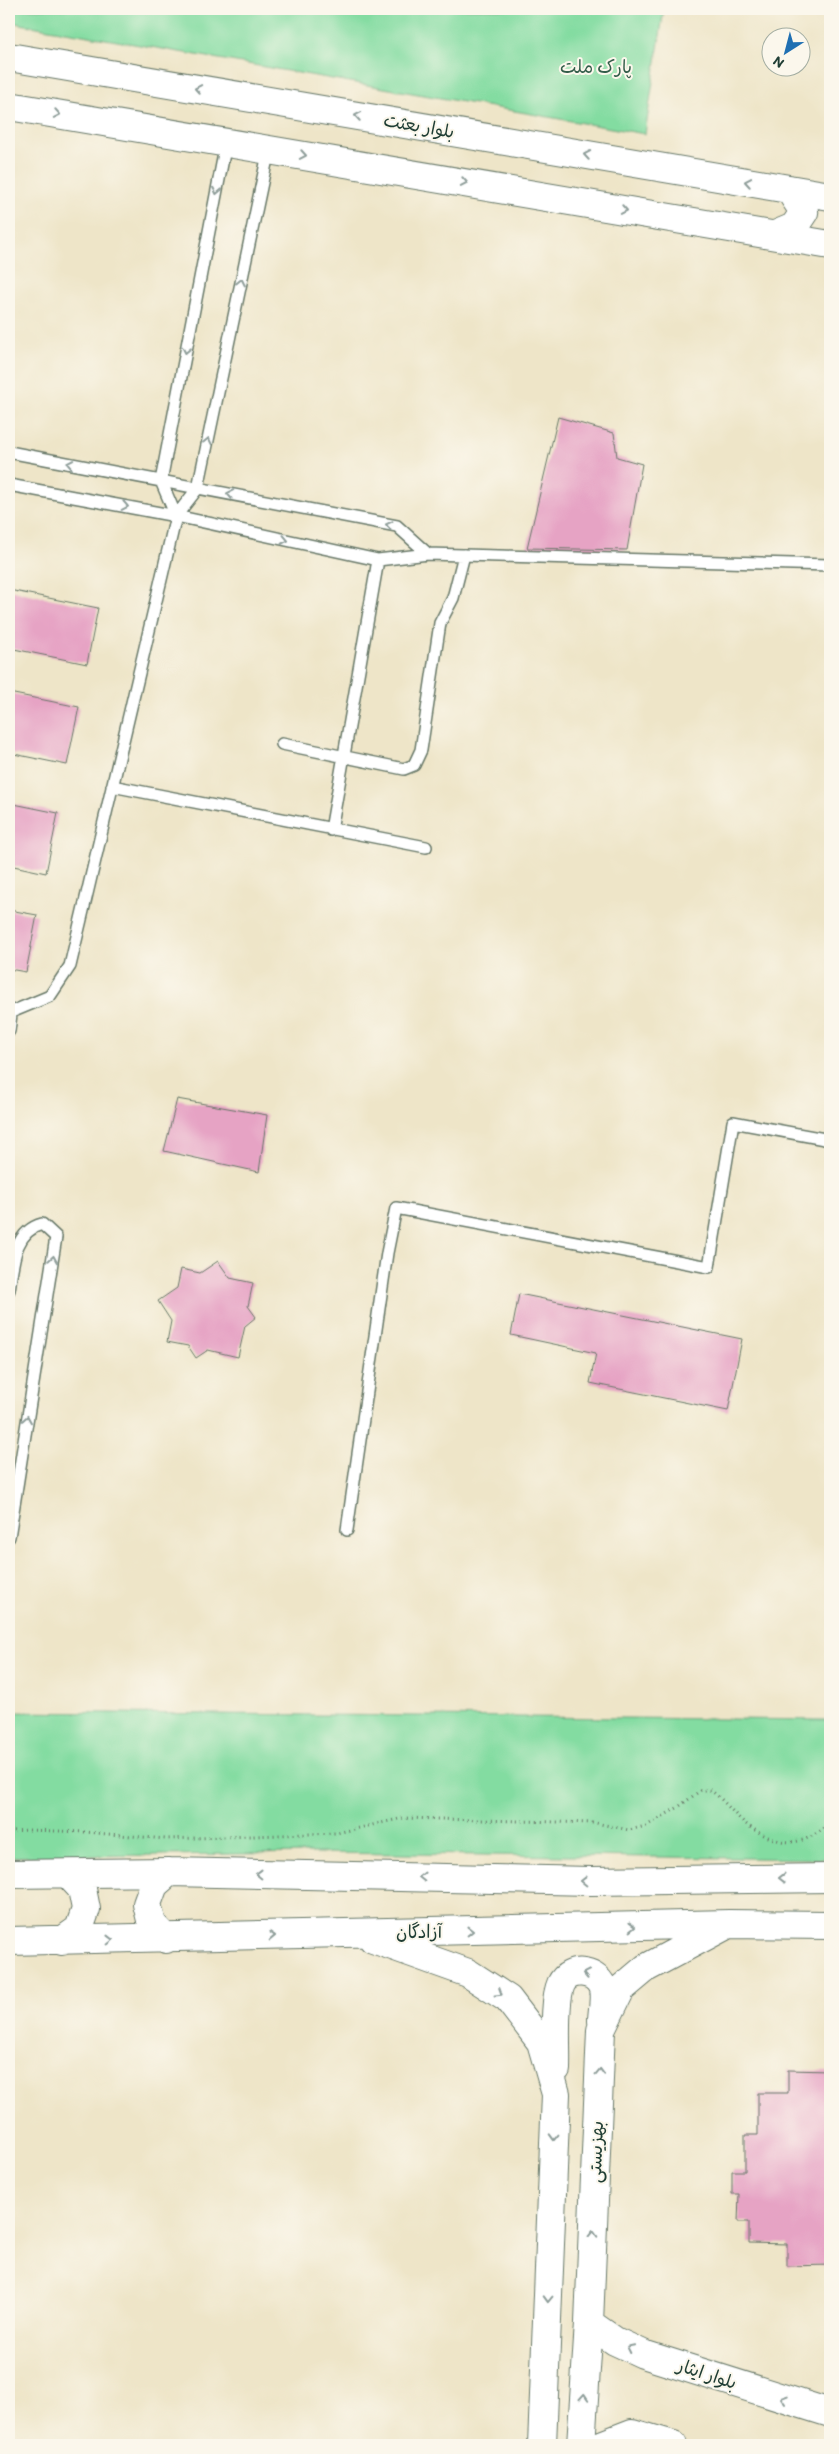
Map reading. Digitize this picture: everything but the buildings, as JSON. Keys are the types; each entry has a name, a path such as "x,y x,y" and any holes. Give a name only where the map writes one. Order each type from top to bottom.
{"main road":[{"name":"بلوار بعثت","path":"9,56 830,196"},
{"path":"9,106 830,245"},
{"path":"775,235 794,228 804,212 788,189"},
{"path":"166,1939 152,1924 147,1904 154,1885 169,1872"},
{"path":"9,1874 169,1872 591,1881 830,1878"},
{"path":"62,1941 79,1928 86,1909 82,1889 68,1874"},
{"name":"آزادگان","path":"9,1941 166,1939 729,1924 830,1925"},
{"name":"بهزیستی","path":"580,2445 590,2323 601,2030 621,1989 655,1964 729,1924"},
{"path":"358,1934 468,1973 508,1999 541,2042 556,2094"},
{"path":"542,2445 556,2094 558,1993 563,1981 574,1973 584,1972 595,1976 603,1987 601,2030"},
{"name":"بلوار ایثار","path":"590,2323 614,2341 643,2354 830,2413"},
{"path":"601,2445 632,2433 673,2445"}],"lane":[{"path":"176,516 161,481 226,143"},
{"path":"9,1031 10,1014 50,996 70,966 176,516 198,488 269,149"},
{"path":"9,452 397,526 428,554"},
{"path":"9,485 176,516 378,560 428,554 830,564"},
{"path":"282,744 404,769 414,765 420,750 440,623 453,598 464,555"},
{"path":"331,830 378,560"},
{"path":"112,786 426,847"},
{"path":"347,1530 387,1253 396,1208 709,1267 733,1122 830,1140"},
{"path":"9,1290 16,1245 31,1227 42,1224 56,1237 9,1537"}],"path":[{"path":"9,1831 84,1832 166,1838 327,1833 403,1818 596,1823 629,1830 646,1826 677,1808 701,1790 710,1790 749,1826 780,1841 801,1842 816,1836 830,1823"}],"green space":[{"name":"پارک ملت","path":"9,9 664,9 645,134 9,22"},
{"path":"9,1712 830,1720 830,1854 825,1859 315,1853 9,1857"}]}
